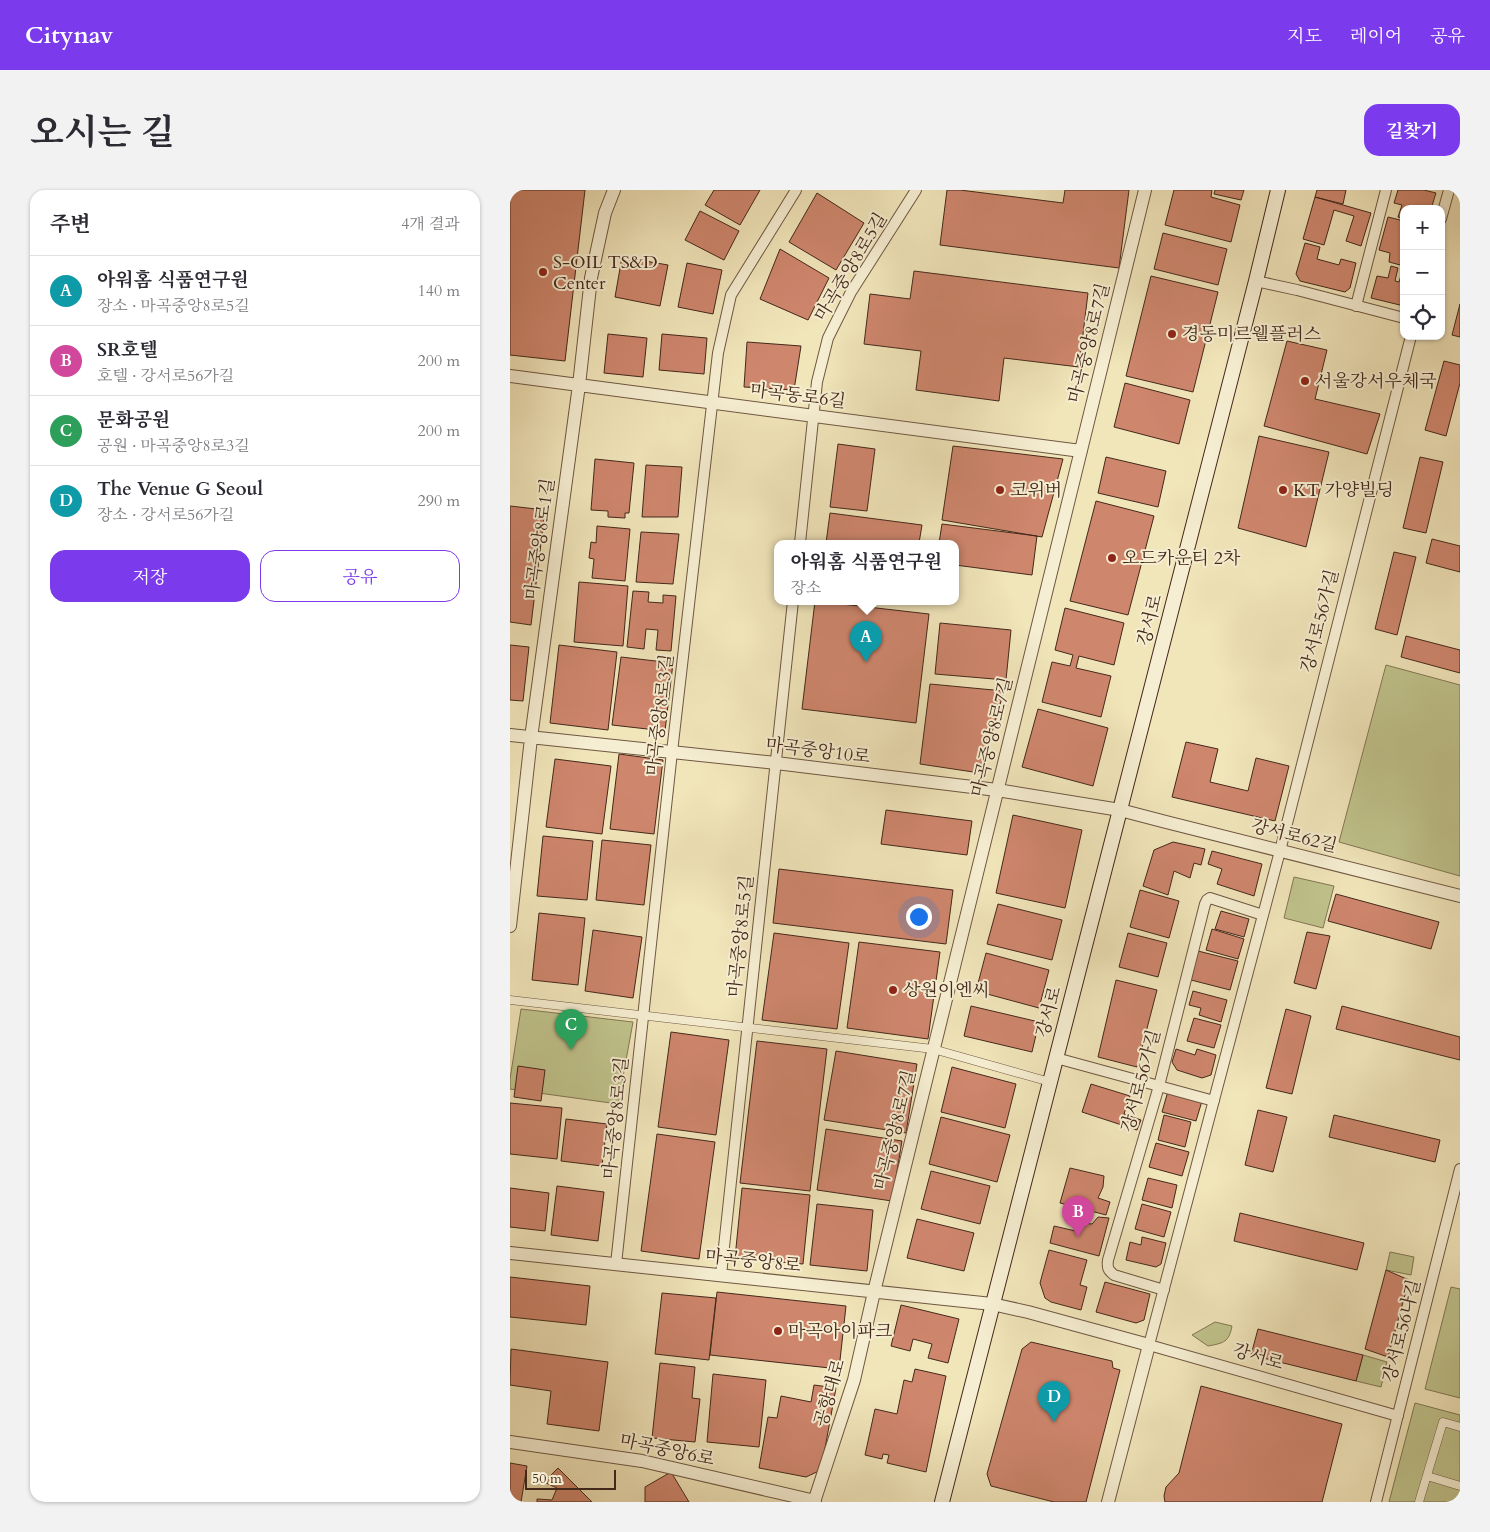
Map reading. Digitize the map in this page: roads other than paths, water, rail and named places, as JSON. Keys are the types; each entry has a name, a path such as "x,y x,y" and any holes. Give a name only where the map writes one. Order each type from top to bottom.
{"main road":[{"name":"강서로","path":"942,1502 1278,190"}],"street":[{"name":"마곡중앙8로1길","path":"510,926 531,738 579,385 591,278 605,213 614,190"},
{"name":"마곡중앙8로3길","path":"616,1264 718,353 731,295 796,190"},
{"name":"마곡중앙8로5길","path":"800,540 817,382 828,338 852,292 916,190"},
{"name":"마곡중앙8로7길","path":"874,1292 1145,190"},
{"path":"1356,306 1386,190"},
{"path":"1445,205 1449,190"},
{"path":"1256,281 1400,317"},
{"name":"강서로56가길","path":"1108,1502 1280,851 1410,340"},
{"name":"마곡동로6길","path":"510,376 1081,451"},
{"name":"마곡중앙8로5길","path":"722,1275 793,605"},
{"name":"마곡중앙10로","path":"510,735 776,763 997,790 1120,810"},
{"name":"강서로62길","path":"1120,810 1460,896"},
{"name":"강서로56가길","path":"1164,1290 1114,1275 1107,1267 1159,1086 1207,900 1210,898 1263,915"},
{"path":"510,1000 933,1049 1050,1082"},
{"name":"강서로","path":"1056,1058 1214,1101"},
{"name":"강서로56나길","path":"1376,1502 1460,1169"},
{"name":"마곡중앙8로","path":"510,1253 992,1304"},
{"name":"공항대로","path":"817,1502 854,1380 874,1292"},
{"name":"강서로","path":"992,1304 1149,1345 1398,1416"},
{"path":"1419,1502 1443,1422 1460,1427"},
{"name":"마곡중앙6로","path":"510,1442 642,1461 817,1502"},
{"path":"1427,1476 1460,1486"}],"place":[{"name":"S-OIL TS&D Center","path":"543,272"},
{"name":"경동미르웰플러스","path":"1172,334"},
{"name":"서울강서우체국","path":"1305,381"},
{"name":"코위버","path":"1000,490"},
{"name":"KT 가양빌딩","path":"1283,490"},
{"name":"오드카운티 2차","path":"1112,558"},
{"name":"아워홈 식품연구원","path":"866,662"},
{"name":"상원이엔씨","path":"893,990"},
{"name":"문화공원","path":"571,1050"},
{"name":"SR호텔","path":"1078,1237"},
{"name":"마곡아이파크","path":"778,1331"},
{"name":"The Venue G Seoul","path":"1054,1422"}]}
